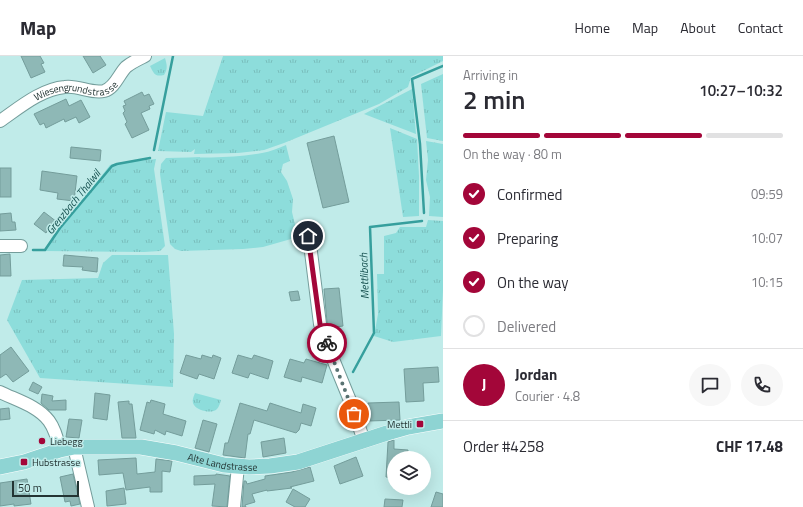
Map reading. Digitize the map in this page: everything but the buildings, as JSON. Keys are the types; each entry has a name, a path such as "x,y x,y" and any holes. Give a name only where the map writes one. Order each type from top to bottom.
{"main road":[{"name":"Alte Landstrasse","path":"0,467 24,462 67,449 141,446 176,453 212,463 259,467 298,462 408,427 443,421"}],"street":[{"name":"Wiesengrundstrasse","path":"0,121 52,89 76,87 90,91 105,90 112,86 128,65 145,56"},
{"path":"308,236 320,324 351,403 364,441"},
{"path":"0,246 21,246"},
{"path":"0,392 26,404 42,414 49,421 55,433 67,449 88,507"},
{"path":"234,507 238,466"}],"green space":[{"path":"223,56 443,56 443,61 411,77 408,87 379,104 264,150 238,153 194,154 195,149 191,152 158,151 166,112 203,116"},
{"path":"165,58 167,67 166,71 164,75 159,76 154,73 150,66"},
{"path":"443,74 443,141 427,138 421,84"},
{"path":"412,89 416,134 364,114"},
{"path":"390,128 417,139 419,216 403,217"},
{"path":"426,141 443,144 443,217 429,216 430,197 426,180 428,160"},
{"path":"286,145 290,161 283,164 281,172 287,181 293,199 292,212 298,237 263,247 243,249 181,251 175,249 170,244 160,174 161,164 166,158 250,155 268,152"},
{"path":"156,159 154,169 165,246 160,251 43,251 110,165"},
{"path":"428,220 443,221 441,336 393,342 374,336 378,314 377,274 384,274 384,236 396,233 400,227 426,227"},
{"path":"112,255 168,255 174,334 173,387 40,378 7,320 22,280 98,278 103,263"},
{"path":"195,393 221,400 218,408 215,411 209,412 196,407 193,402"}],"waterway":[{"name":"Grenzbach Thalwil","path":"154,150 173,56"},
{"name":"Mettlibach","path":"424,213 420,144 412,79 443,66"},
{"name":"Grenzbach Thalwil","path":"33,250 45,250 60,228 112,166 150,158"},
{"name":"Mettlibach","path":"353,372 374,333 370,227 422,221"}],"way so far":[{"path":"327,343 354,414"}],"place":[{"name":"Mettli","path":"420,424"},
{"name":"Liebegg","path":"42,441"},
{"name":"Hubstrasse","path":"24,462"}],"route":[{"path":"308,236 320,324 327,343"}]}
